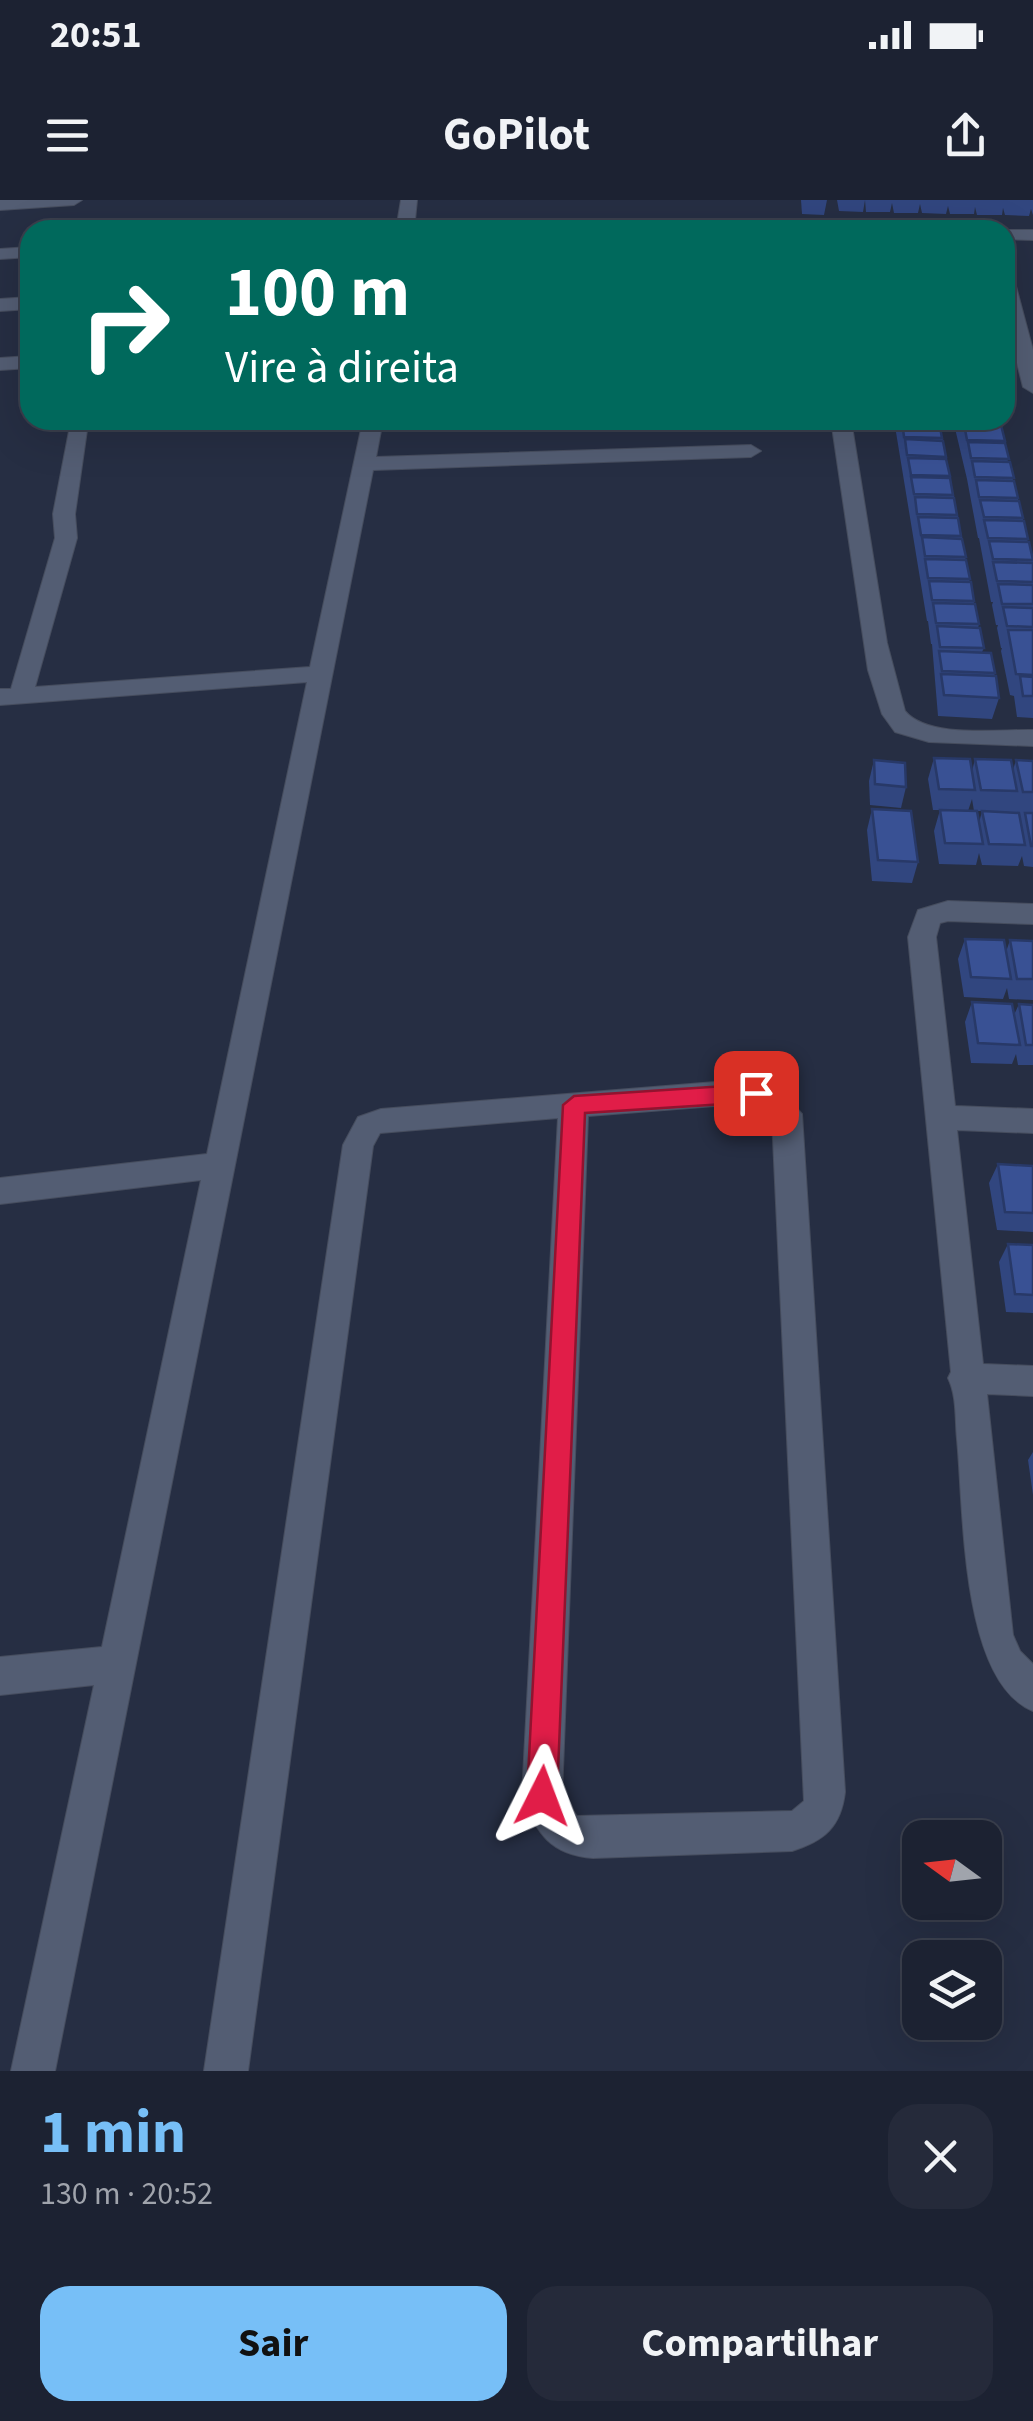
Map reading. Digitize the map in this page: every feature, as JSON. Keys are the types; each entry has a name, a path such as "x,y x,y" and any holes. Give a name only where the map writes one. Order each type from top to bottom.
{"street":[{"path":"0,205 74,200"},
{"path":"1015,318 1033,387"},
{"path":"76,430 64,514 66,538 10,696 321,674"},
{"path":"33,2071 371,430"},
{"path":"843,430 872,626 889,702 898,720 911,730 932,734 1033,738"},
{"path":"364,464 751,451"},
{"path":"1033,914 948,911 928,917 923,926 965,1378 995,1635 1007,1664 1033,1692"},
{"path":"226,2071 361,1134 382,1121 574,1105 756,1093 776,1101 788,1114 825,1792 823,1814 810,1826 792,1831 593,1838 562,1833 550,1820 542,1796 574,1105"},
{"path":"941,1118 1033,1121"},
{"path":"0,1191 220,1165"},
{"path":"965,1378 1033,1381"},
{"path":"0,1676 118,1664"}],"building":[{"path":"903,430 940,430 942,438 904,437"},
{"path":"965,430 1002,430 1005,441 967,440"},
{"path":"905,439 943,441 946,457 907,455"},
{"path":"968,442 1005,443 1009,459 971,458"},
{"path":"908,458 946,459 950,476 911,475"},
{"path":"972,461 1010,462 1014,478 975,477"},
{"path":"911,477 950,478 953,495 914,494"},
{"path":"976,480 1014,481 1018,498 979,497"},
{"path":"915,497 954,498 957,515 917,514"},
{"path":"980,500 1019,501 1023,518 984,517"},
{"path":"918,517 958,518 961,536 921,535"},
{"path":"984,520 1024,521 1028,539 988,538"},
{"path":"922,537 962,539 966,557 925,556"},
{"path":"989,541 1029,542 1033,560 993,559"},
{"path":"925,559 966,560 970,579 928,578"},
{"path":"993,562 1033,563 1033,582 997,581"},
{"path":"929,581 971,582 974,601 932,600"},
{"path":"998,584 1033,585 1033,604 1002,604"},
{"path":"933,603 975,604 979,624 936,623"},
{"path":"1003,607 1033,608 1033,627 1007,626"},
{"path":"937,626 980,628 984,648 940,647"},
{"path":"1008,630 1033,630 1033,675 1016,674"},
{"path":"939,651 991,653 995,673 942,671"},
{"path":"941,674 996,676 999,698 944,695"},
{"path":"1020,676 1033,677 1033,696 1023,696"},
{"path":"934,758 970,759 975,790 939,789"},
{"path":"975,759 1011,760 1017,791 981,790"},
{"path":"874,760 905,763 906,787 875,784"},
{"path":"1016,760 1033,761 1033,792 1023,792"},
{"path":"872,809 911,811 918,862 878,860"},
{"path":"940,810 977,811 983,844 945,843"},
{"path":"982,811 1019,813 1025,845 989,844"},
{"path":"1025,813 1033,813 1033,846 1031,846"},
{"path":"965,939 1004,940 1011,979 971,977"},
{"path":"1010,940 1033,941 1033,979 1017,979"},
{"path":"972,1002 1012,1004 1020,1045 978,1043"},
{"path":"1019,1004 1033,1005 1033,1045 1026,1045"},
{"path":"998,1164 1033,1166 1033,1213 1005,1212"},
{"path":"1008,1244 1033,1245 1033,1295 1015,1294"}],"route":[{"path":"542,1796 574,1105 756,1093"}]}
